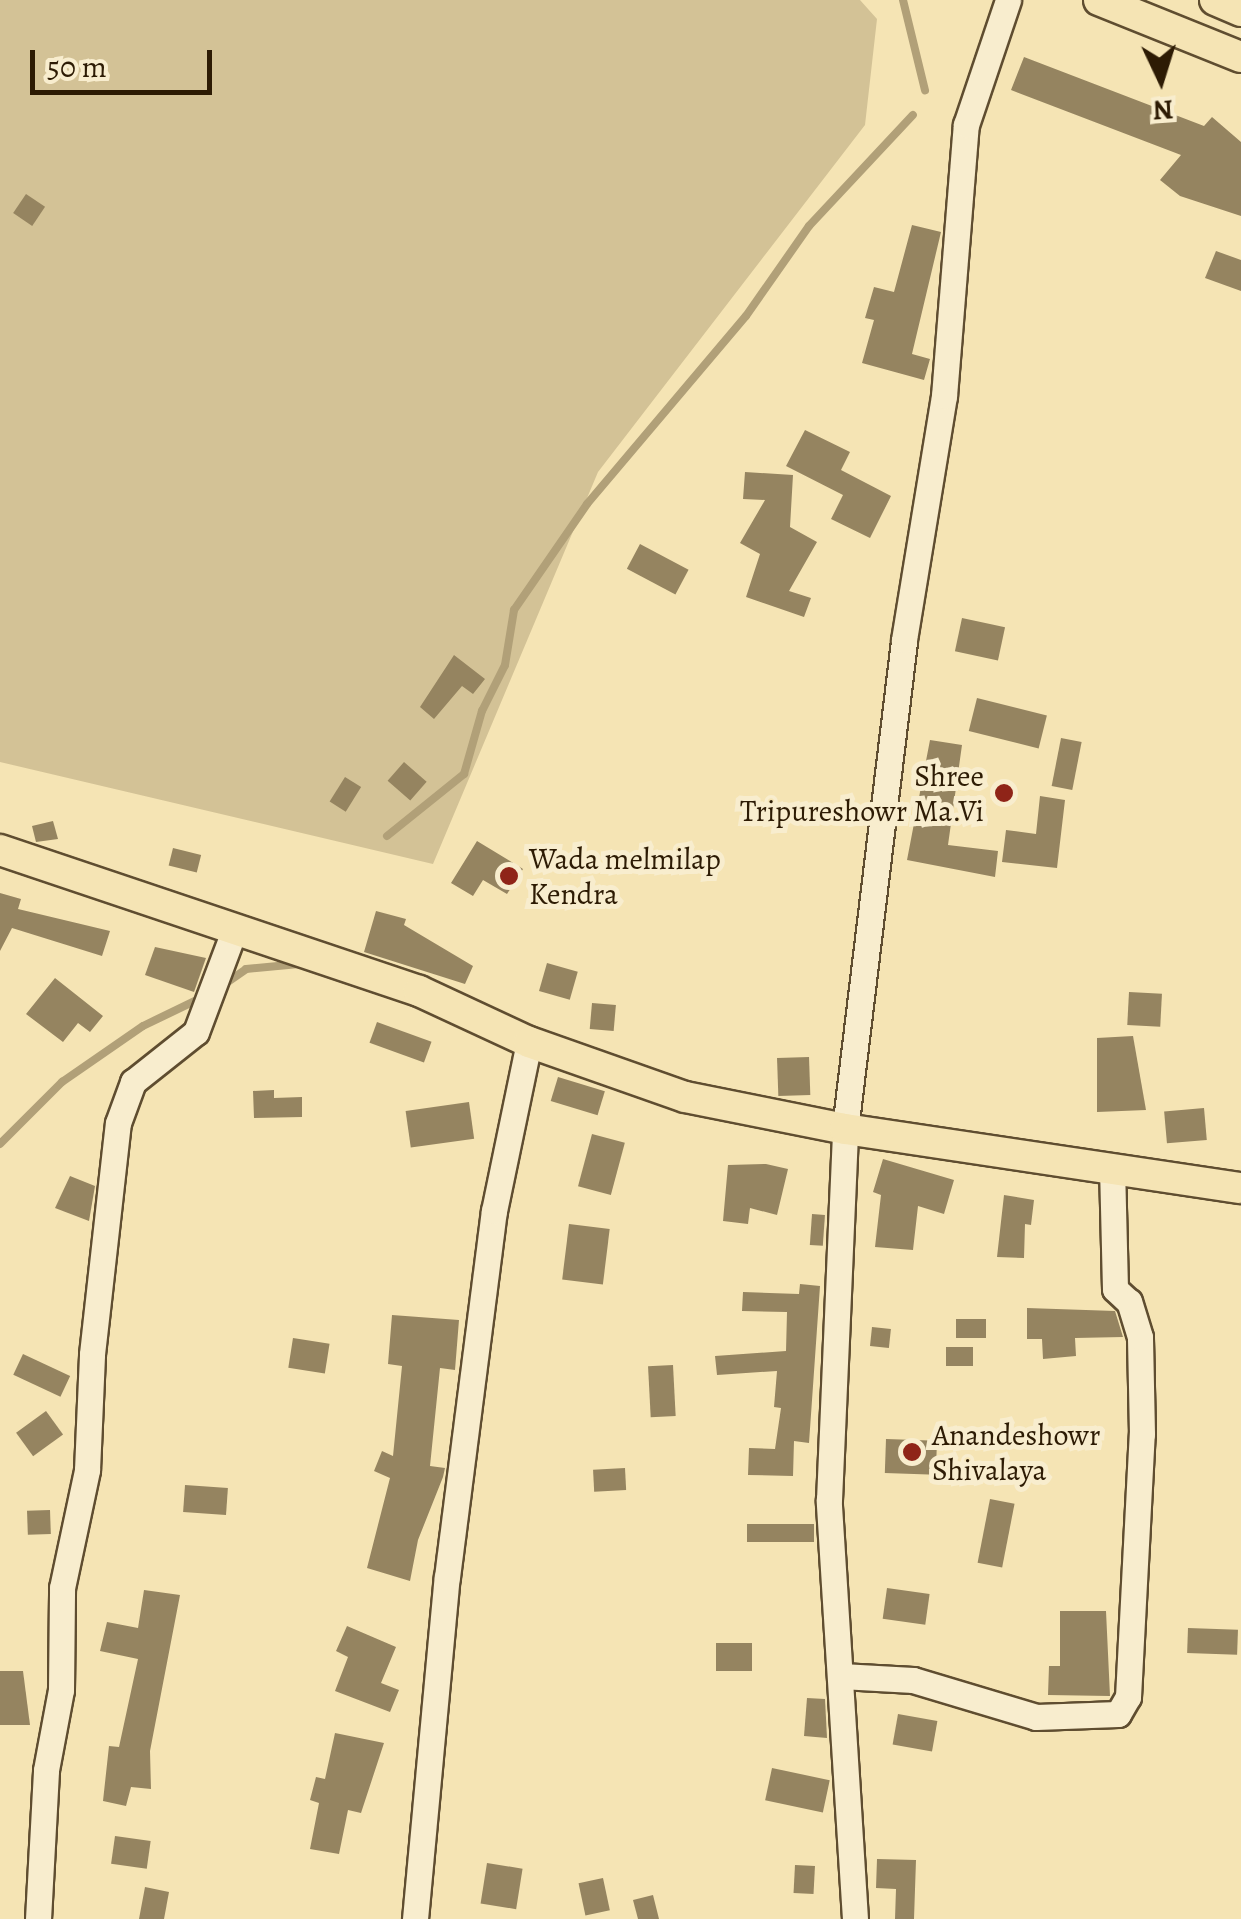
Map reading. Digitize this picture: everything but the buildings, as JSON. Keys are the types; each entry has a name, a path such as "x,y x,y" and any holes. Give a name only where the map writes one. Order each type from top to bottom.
{"main road":[{"path":"1099,0 1241,58"},
{"path":"1215,0 1241,12"},
{"path":"0,850 419,991 529,1042 685,1097 845,1128 1241,1188"}],"street":[{"path":"855,1919 830,1500 845,1128 904,640 944,396 966,125 1008,0"},
{"path":"38,1919 46,1770 61,1690 62,1588 87,1470 92,1354 118,1123 133,1082 196,1032 235,928"},
{"path":"415,1919 446,1577 494,1210 529,1042"},
{"path":"841,1676 913,1680 1036,1717 1118,1714 1128,1697 1142,1434 1140,1336 1129,1302 1115,1290 1112,1168"}],"shaded area":[{"path":"0,0 860,0 877,19 865,125 598,472 433,864 0,762"}],"waterway":[{"path":"903,0 925,90"},
{"path":"387,836 464,774 482,711 505,665 514,610 587,504 746,316 809,226 913,115"},
{"path":"222,986 246,969 299,964"},
{"path":"0,1144 62,1082 143,1026 201,998"}],"place":[{"name":"Shree Tripureshowr Ma.Vi","path":"1004,793"},
{"name":"Wada melmilap Kendra","path":"509,876"},
{"name":"Anandeshowr Shivalaya","path":"912,1452"}]}
